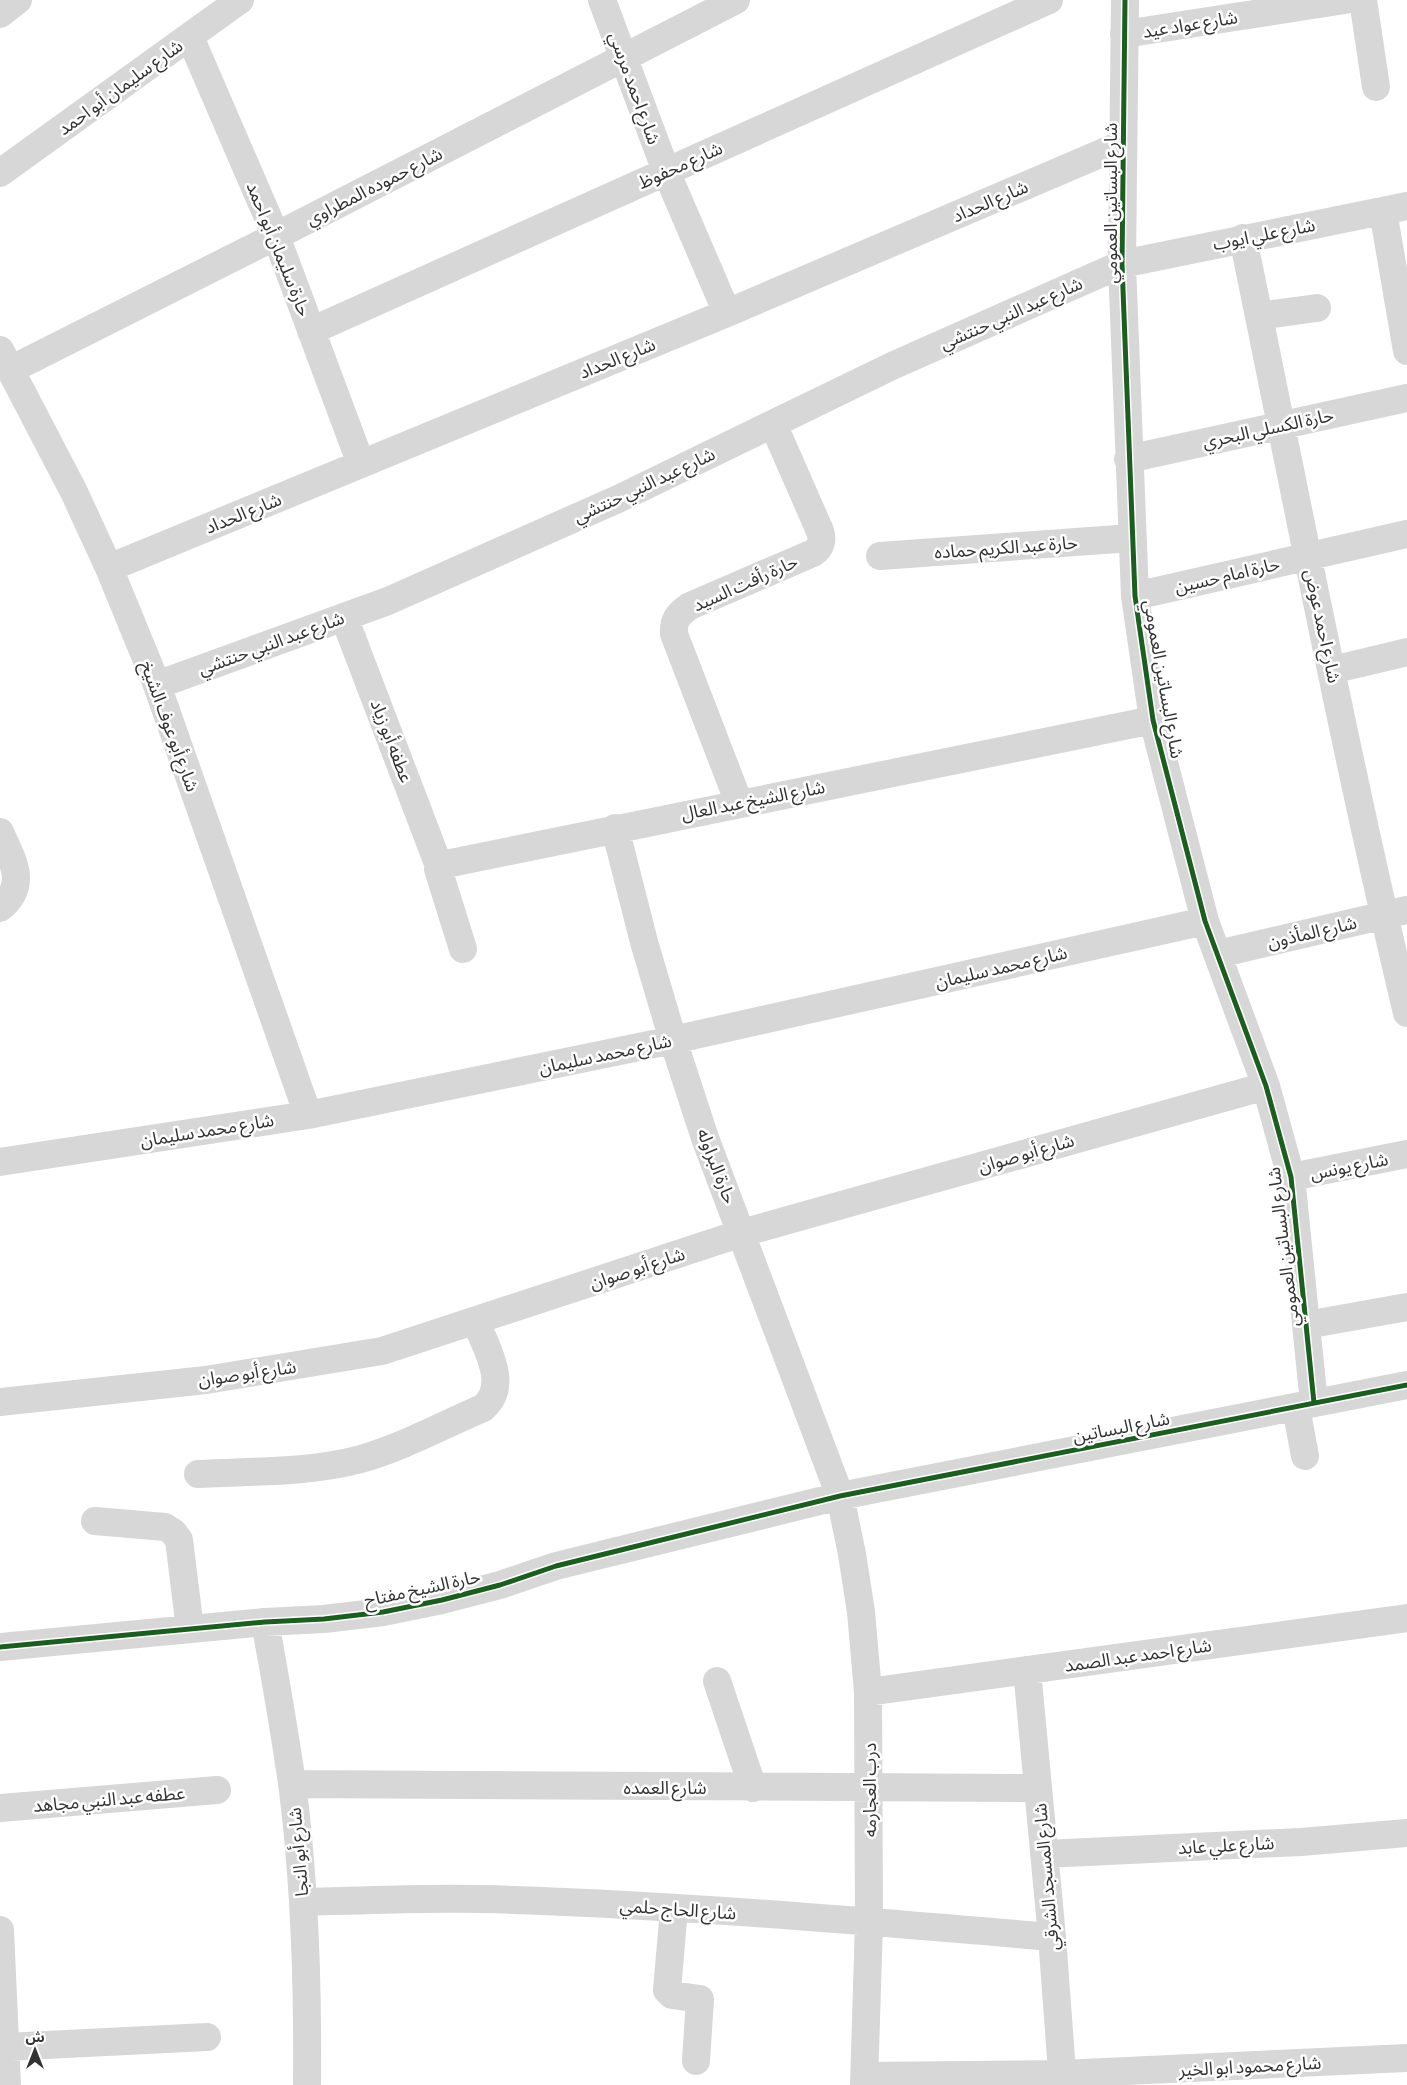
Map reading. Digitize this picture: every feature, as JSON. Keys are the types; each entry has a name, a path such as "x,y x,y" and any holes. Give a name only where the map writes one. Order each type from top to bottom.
{"street":[{"path":"0,14 18,0"},
{"name":"شارع سليمان أبو احمد","path":"0,173 240,0"},
{"name":"شارع احمد مرسي","path":"602,0 666,171 727,313"},
{"name":"شارع حموده المطراوي","path":"5,360 276,236 736,0"},
{"name":"شارع محفوظ","path":"311,331 1049,0"},
{"name":"شارع البساتين العمومي","path":"1125,0 1122,264 1128,459 1135,596 1153,720 1205,921 1266,1086 1291,1177 1306,1325 1305,1456"},
{"name":"شارع عواد عيد","path":"1124,34 1345,0"},
{"path":"1364,0 1376,87"},
{"name":"حارة سليمان أبو احمد","path":"190,37 276,236 360,464"},
{"name":"شارع الحداد","path":"109,568 727,313 1123,144"},
{"path":"1395,208 1407,351"},
{"name":"شارع علي ايوب","path":"1122,264 1395,208"},
{"name":"شارع احمد عوض","path":"1243,238 1332,670 1395,913 1407,1013"},
{"name":"شارع عبد النبي حنتشي","path":"157,685 388,601 618,499 892,366 1122,264"},
{"path":"1259,316 1317,308"},
{"name":"شارع أبو عوف الشيخ","path":"5,360 74,492 109,568 157,685 308,1114"},
{"name":"حارة الكسلي البحري","path":"1128,459 1281,424 1407,398"},
{"name":"حارة رأفت السيد","path":"739,803 674,634 674,627 678,614 690,606 813,553 820,546 822,536 773,424"},
{"name":"حارة امام حسين","path":"1135,596 1407,534"},
{"name":"حارة عبد الكريم حماده","path":"880,556 1132,538"},
{"name":"عطفه أبو زياد","path":"344,617 439,866"},
{"path":"1332,670 1407,652"},
{"name":"شارع الشيخ عبد العال","path":"439,866 615,828 1153,720"},
{"name":"حارة البراوله","path":"615,828 644,942 673,1040 706,1138 840,1496"},
{"path":"0,832 15,873 8,898"},
{"path":"439,866 463,949"},
{"name":"شارع المأذون","path":"1218,954 1395,913"},
{"name":"شارع محمد سليمان","path":"0,1162 308,1114 673,1040 1205,921"},
{"name":"شارع أبو صوان","path":"0,1402 206,1380 382,1351 476,1322 742,1233 1266,1086"},
{"name":"شارع يونس","path":"1291,1177 1407,1154"},
{"path":"1306,1325 1407,1307"},
{"path":"198,1474 317,1467 360,1459 403,1444 483,1408 495,1394 496,1376 476,1322"},
{"name":"شارع البساتين","path":"840,1496 1407,1385"},
{"name":"حارة الشيخ مفتاح","path":"0,1647 354,1615 442,1600 500,1585 556,1566 840,1496"},
{"name":"درب العجارمه","path":"840,1496 861,1612 868,1692 869,1922 864,2081"},
{"path":"95,1521 165,1526 174,1532 179,1540 190,1629"},
{"name":"شارع احمد عبد الصمد","path":"868,1692 1407,1618"},
{"name":"شارع أبو النجا","path":"265,1622 292,1784 303,1902 308,2010 307,2085"},
{"name":"شارع المسجد الشرقي","path":"1027,1670 1045,1854 1062,2079"},
{"path":"717,1681 753,1788"},
{"name":"شارع العمده","path":"292,1784 753,1788 1038,1788"},
{"name":"عطفه عبد النبي مجاهد","path":"0,1808 217,1790"},
{"name":"شارع علي عابد","path":"1045,1854 1300,1842 1407,1833"},
{"name":"شارع الحاج حلمي","path":"303,1902 407,1899 513,1900 869,1922 1052,1937"},
{"path":"674,1909 667,1990 672,1995 700,1999 696,2061"},
{"path":"0,1930 7,2085"},
{"path":"6,2047 207,2038"},
{"name":"شارع محمود ابو الخير","path":"864,2081 1199,2077 1407,2058"}],"cycle path":[{"path":"1125,0 1122,264 1135,596 1153,720 1205,921 1266,1086 1291,1177 1314,1403"},
{"path":"0,1647 265,1622 324,1619 383,1612 442,1600 500,1585 556,1566 840,1496 1407,1385"}]}
